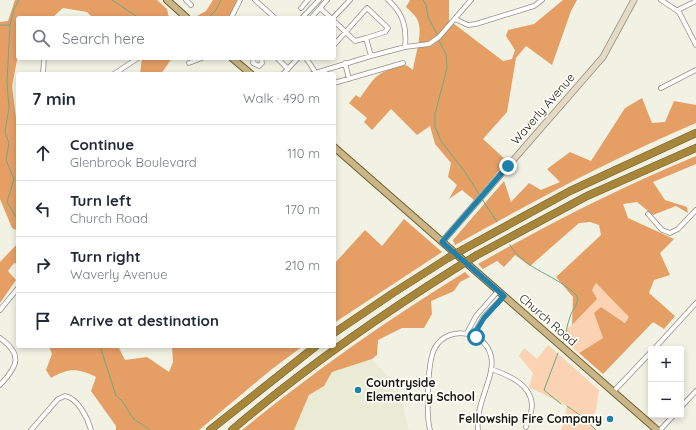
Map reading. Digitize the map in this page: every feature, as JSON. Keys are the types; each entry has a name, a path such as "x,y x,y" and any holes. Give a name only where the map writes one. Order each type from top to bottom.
{"highway":[{"path":"336,332 448,258 570,190 694,134 696,129"},
{"path":"232,430 287,385 351,337 477,255 587,196 668,159 696,148"},
{"path":"668,159 696,151"},
{"path":"210,430 313,348"}],"main road":[{"path":"167,0 185,16"},
{"path":"234,60 249,72"},
{"name":"Church Road","path":"336,149 657,430"}],"street":[{"path":"186,0 191,5"},
{"path":"232,16 240,0"},
{"path":"255,0 273,16"},
{"path":"301,8 308,0"},
{"path":"304,16 319,0"},
{"path":"313,16 327,0"},
{"path":"334,16 350,0"},
{"path":"388,0 398,9 403,18 406,28 405,47"},
{"path":"317,72 405,47 425,46 433,42 471,0"},
{"path":"455,19 468,25 476,24 534,6 542,0"},
{"name":"Waverly Avenue","path":"442,242 603,57 634,0"},
{"path":"661,0 678,10 696,45"},
{"path":"678,10 696,1"},
{"path":"320,8 330,16"},
{"path":"336,23 346,32 355,41 385,32 388,28 368,8 346,32 336,43"},
{"path":"366,38 371,56"},
{"path":"43,72 44,60"},
{"path":"117,72 135,60"},
{"path":"189,63 197,60"},
{"path":"254,60 253,63 259,66 262,63 262,60"},
{"path":"279,60 288,69"},
{"path":"285,72 296,60"},
{"path":"307,60 313,72"},
{"path":"345,63 349,79"},
{"path":"336,82 403,63"},
{"path":"661,88 696,70"},
{"path":"648,214 662,230 670,233 678,229 696,210"},
{"path":"0,310 16,290"},
{"path":"467,333 476,316 498,291"},
{"path":"473,336 484,318 504,296"},
{"path":"657,346 696,303"},
{"path":"430,430 428,406 430,365 435,347 440,341 453,335 467,333 482,341 489,350 491,358 491,369 479,408 478,430"},
{"path":"0,338 13,350 16,363 12,372 0,385"},
{"path":"613,392 648,355"},
{"path":"491,369 520,382 529,395 532,405 526,427"},
{"path":"684,404 696,391"},
{"path":"31,430 58,399 65,396 75,402 89,422 91,430"},
{"path":"660,430 671,418"}],"shaded area":[{"path":"15,0 157,0 167,9 169,16 91,16 87,12 63,8 54,16 16,16 17,60 12,86 16,117 16,230 12,228 0,199 0,22 8,21"},
{"path":"213,0 238,0 229,16 197,16 206,11"},
{"path":"410,0 449,0 449,20 503,61 512,59 515,50 506,36 508,30 534,24 563,0 577,0 571,11 552,65 526,46 516,58 507,112 483,139 507,161 474,200 462,190 449,199 457,185 448,177 451,163 435,144 430,126 417,135 391,109 372,130 364,122 367,118 349,103 356,95 360,98 374,79 383,72 406,65 413,70 420,30 417,19 406,7"},
{"path":"142,60 171,60 162,72 140,72"},
{"path":"642,98 652,123 665,122 674,101 696,105 696,123 604,165 455,245 453,240 504,181 511,202 529,183 541,190 560,182 547,169 570,152 591,161 625,108"},
{"path":"696,156 696,164 653,182 665,200 687,207 688,213 676,206 653,215 637,202 623,204 628,218 674,239 660,253 670,275 654,280 649,293 675,316 664,329 653,322 603,374 579,353 603,338 594,313 601,307 625,323 629,317 596,283 592,290 597,299 572,325 573,297 556,277 601,235 599,225 590,222 579,223 530,266 515,255 504,267 497,261 483,269 478,264 585,207 640,180"},
{"path":"404,219 442,252 336,322 336,262 365,230 382,246"},
{"path":"16,245 16,264 14,263 8,271 16,280 0,303 0,262"},
{"path":"465,272 470,277 460,282 454,291 431,301 432,314 424,328 402,328 378,340 377,355 372,359 332,372 324,386 309,395 294,430 242,430 351,347"},
{"path":"596,283 630,317 626,323 601,307 594,313 603,338 579,353 558,335 572,325 596,299 592,290"},
{"path":"548,345 599,390 596,410 590,425 596,430 561,430 567,406 529,387 533,373 519,356 524,348 537,359"},
{"path":"50,348 119,348 125,360 147,357 169,372 173,362 172,348 300,348 272,369 199,430 116,430 116,426 91,391 96,377 73,370 63,372 51,378 46,370 52,354"},
{"name":"Countryside Elementary School","path":"372,359 388,376 396,378 409,430 294,430 309,395 324,386 332,372"}],"waterway":[{"path":"16,217 7,202 14,179 6,160 9,143 5,132 9,107 7,82 10,25 14,9 19,0"},
{"path":"112,0 136,16"},
{"path":"210,16 216,10 221,0"},
{"path":"423,0 426,5 428,17 437,34"},
{"path":"0,25 9,25"},
{"path":"439,41 446,54 447,68 435,114 435,127 441,141 465,172 479,194"},
{"path":"482,199 497,222"},
{"path":"510,245 516,254 524,261 560,283 577,296 577,302 571,314 563,343"},
{"path":"101,348 116,396 122,401 134,419 149,430"},
{"path":"558,353 544,390 561,404"},
{"path":"567,406 584,418 596,430"}],"place":[{"name":"Countryside Elementary School","path":"358,390"},
{"name":"Fellowship Fire Company","path":"610,419"}],"route":[{"path":"476,337 473,336 481,321 504,296 442,242 508,166"}]}
